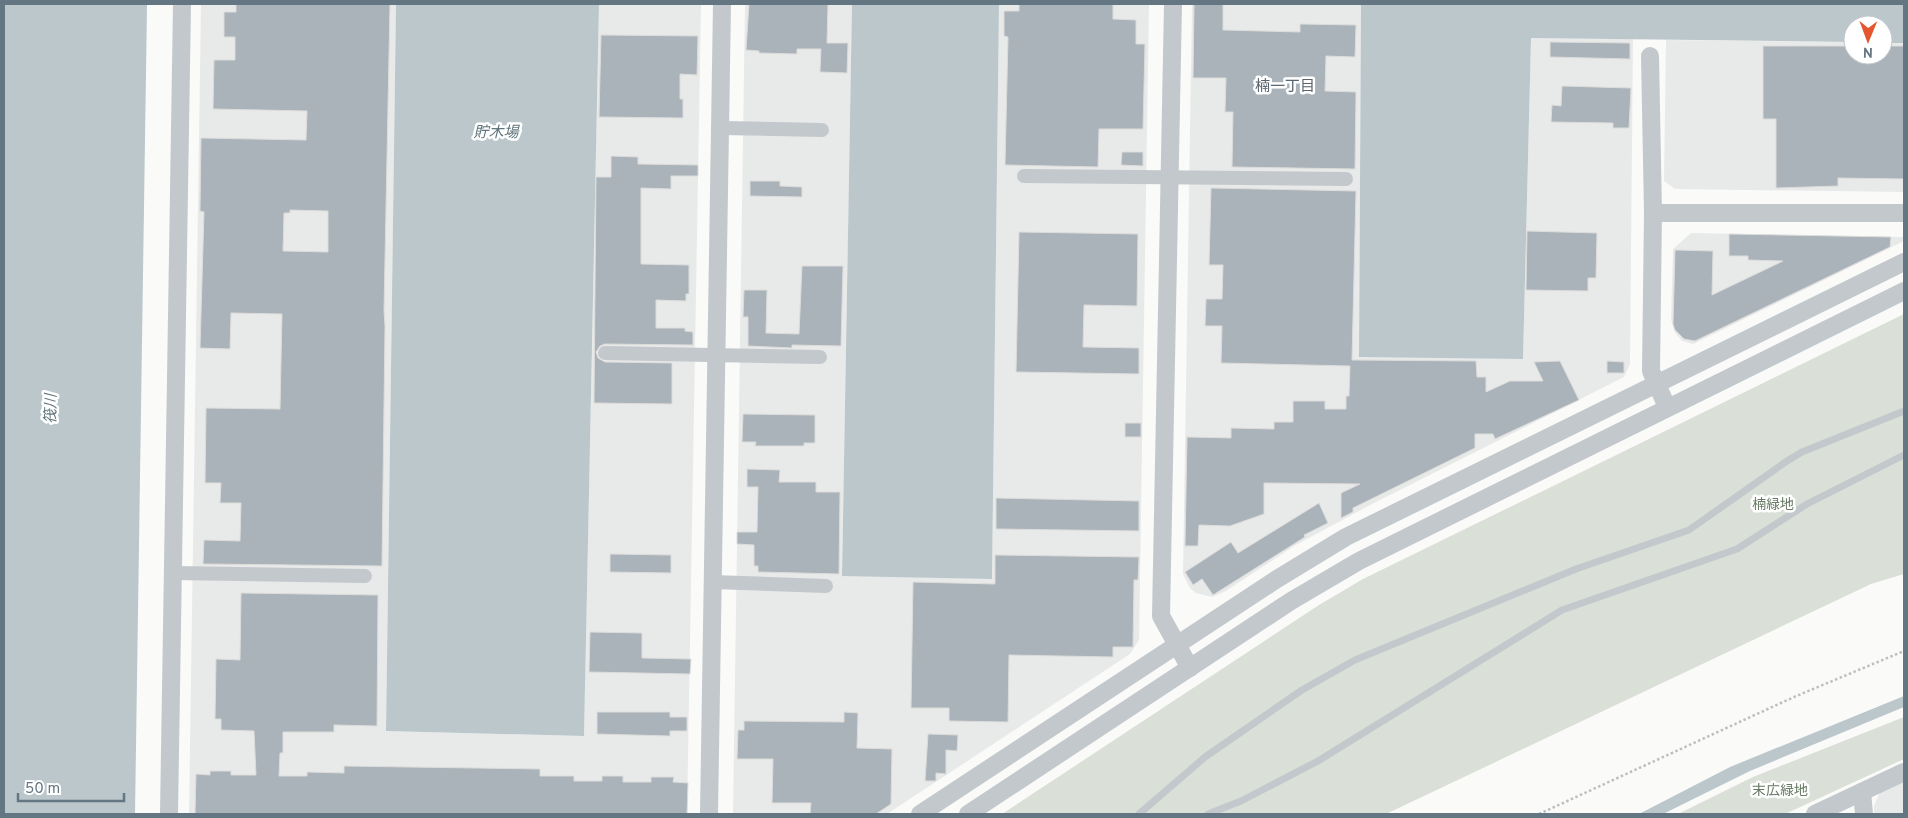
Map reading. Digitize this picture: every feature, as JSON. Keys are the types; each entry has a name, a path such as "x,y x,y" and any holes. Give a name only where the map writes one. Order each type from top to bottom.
{"street":[{"path":"169,814 182,4"},
{"path":"709,814 722,4"},
{"path":"1173,4 1161,616 1190,668"},
{"path":"1650,56 1653,213 1650,371 1667,407"},
{"path":"721,128 822,130"},
{"path":"1024,176 1346,179"},
{"path":"1653,213 1904,213"},
{"path":"920,814 1277,578 1346,538 1655,383 1904,262"},
{"path":"968,814 1291,601 1359,561 1667,407 1904,292"},
{"path":"605,352 820,357"},
{"path":"173,574 365,576"},
{"path":"713,582 826,586"},
{"path":"1815,814 1904,772"},
{"path":"1862,792 1864,814"}],"lane":[{"path":"1139,814 1205,757 1302,690 1355,660 1576,569 1689,530 1802,452 1904,411"},
{"path":"1208,814 1241,801 1318,762 1562,610 1737,549 1807,504 1904,455"}],"path":[{"path":"1539,814 1794,696 1904,651"}],"shaded area":[{"path":"201,4 396,4 386,731 584,736 599,4 701,4 687,814 189,814"},
{"path":"745,4 852,4 842,575 992,579 999,4 1149,4 1139,640 1130,654 887,814 733,814"},
{"path":"1192,4 1361,4 1359,356 1523,359 1531,38 1633,39 1630,364 1624,377 1372,504 1294,546 1226,591 1212,597 1196,593 1190,588 1183,574"},
{"path":"1666,40 1843,42 1843,65 1893,65 1893,43 1904,43 1904,192 1675,189 1664,181"},
{"path":"1691,233 1904,237 1904,241 1693,344 1682,341 1674,331 1671,319 1673,249"},
{"path":"1904,781 1904,814 1874,814 1874,806 1880,792"}],"green space":[{"name":"楠緑地","path":"1904,314 1904,574 1871,584 1386,814 1002,814 1319,605 1363,579"},
{"name":"末広緑地","path":"1904,717 1904,759 1785,814 1678,814 1753,777"}],"water":[{"name":"筏川","path":"4,4 147,4 135,814 4,814"},
{"name":"貯木場","path":"396,4 599,4 584,736 386,731"},
{"path":"852,4 999,4 992,579 842,576"},
{"path":"1361,4 1904,4 1904,43 1893,43 1893,15 1843,15 1843,42 1531,38 1523,359 1359,357"},
{"path":"1904,696 1904,707 1750,771 1663,814 1639,814 1730,767"}],"building":[{"path":"236,4 390,4 384,311 382,566 203,564 204,540 240,541 241,503 220,503 221,483 205,483 206,408 280,409 282,314 231,313 230,349 200,348 204,212 200,211 201,138 306,140 307,111 213,109 214,60 235,60 235,37 224,37 224,12 236,12","holes":["290,210 328,211 328,252 283,251 284,213 290,213"]},
{"path":"749,4 828,4 827,43 848,43 847,73 820,72 821,49 797,49 797,54 759,53 759,51 746,50"},
{"path":"1019,4 1113,4 1113,19 1136,20 1136,44 1145,44 1143,129 1099,129 1098,167 1005,165 1008,37 1004,36 1004,11 1019,11"},
{"path":"1194,4 1223,4 1223,30 1300,32 1300,24 1356,25 1355,57 1326,56 1325,91 1356,92 1355,169 1232,167 1233,112 1225,112 1226,78 1193,78"},
{"path":"601,35 698,36 697,75 680,74 680,99 683,99 683,118 599,117"},
{"path":"1550,42 1630,43 1630,59 1550,57"},
{"path":"1763,46 1843,46 1843,65 1893,65 1893,46 1904,46 1904,179 1838,178 1838,186 1776,188 1776,119 1763,119"},
{"path":"1562,86 1631,88 1629,128 1613,128 1613,123 1551,122 1552,105 1561,106"},
{"path":"1122,152 1143,152 1143,166 1121,165"},
{"path":"611,156 638,157 638,164 698,165 698,176 671,176 671,189 641,188 641,264 689,265 689,294 686,294 686,301 656,300 656,328 685,328 685,331 693,332 693,345 605,344 600,346 596,352 598,358 605,362 672,363 672,404 594,403 596,177 611,177"},
{"path":"750,181 780,181 780,186 802,187 802,197 750,196"},
{"path":"1211,188 1356,191 1352,360 1476,361 1477,377 1486,377 1486,392 1510,381 1543,381 1534,362 1560,361 1579,400 1495,439 1493,434 1475,434 1475,448 1353,508 1353,512 1341,518 1341,493 1360,484 1264,483 1264,514 1230,526 1199,525 1198,546 1185,546 1187,437 1231,438 1231,428 1274,429 1274,422 1293,422 1293,401 1325,401 1325,409 1346,409 1346,396 1349,396 1350,366 1221,363 1222,326 1205,326 1206,299 1222,299 1223,265 1209,265"},
{"path":"1527,231 1597,233 1596,278 1588,278 1588,291 1526,290"},
{"path":"1019,232 1138,234 1137,306 1084,305 1083,347 1139,348 1139,374 1016,372"},
{"path":"1729,234 1891,237 1890,247 1695,341 1684,339 1675,330 1673,324 1675,250 1713,251 1712,295 1783,261 1748,260 1748,256 1729,256"},
{"path":"802,266 843,266 841,346 792,345 792,348 748,346 748,317 743,317 744,290 767,290 766,333 799,334"},
{"path":"1607,361 1624,362 1624,373 1607,373"},
{"path":"743,414 815,415 815,443 804,443 804,446 755,446 756,442 742,442"},
{"path":"1125,423 1141,423 1141,437 1125,437"},
{"path":"747,469 780,470 779,482 816,482 816,492 840,492 839,574 758,572 758,566 754,566 754,545 737,544 737,532 757,532 758,487 747,487"},
{"path":"996,498 1139,501 1139,531 996,529"},
{"path":"1319,503 1328,523 1304,535 1305,537 1213,595 1202,579 1193,585 1185,572 1231,542 1238,553"},
{"path":"610,554 671,555 671,573 610,572"},
{"path":"995,555 1139,557 1138,580 1134,580 1133,647 1113,647 1113,657 1009,655 1008,722 949,721 949,708 911,708 913,582 995,584"},
{"path":"241,593 378,595 377,726 334,725 334,732 283,732 283,753 280,753 279,776 307,776 307,772 344,773 344,766 540,769 540,776 574,776 574,781 602,781 602,776 623,776 623,782 651,782 651,777 674,777 673,782 688,783 687,814 195,814 196,774 210,775 210,771 231,771 231,775 256,775 254,731 221,730 221,719 215,719 216,659 240,660"},
{"path":"590,632 642,633 642,658 691,659 690,674 589,672"},
{"path":"597,712 670,712 670,717 687,717 687,731 670,731 670,736 597,734"},
{"path":"844,712 858,713 857,748 892,749 891,804 876,814 810,814 811,803 772,803 773,759 737,759 738,730 744,730 744,721 844,722"},
{"path":"928,734 958,735 957,751 946,750 946,774 936,773 936,781 925,781"}],"district":[{"name":"楠一丁目","path":"1285,87"}]}
